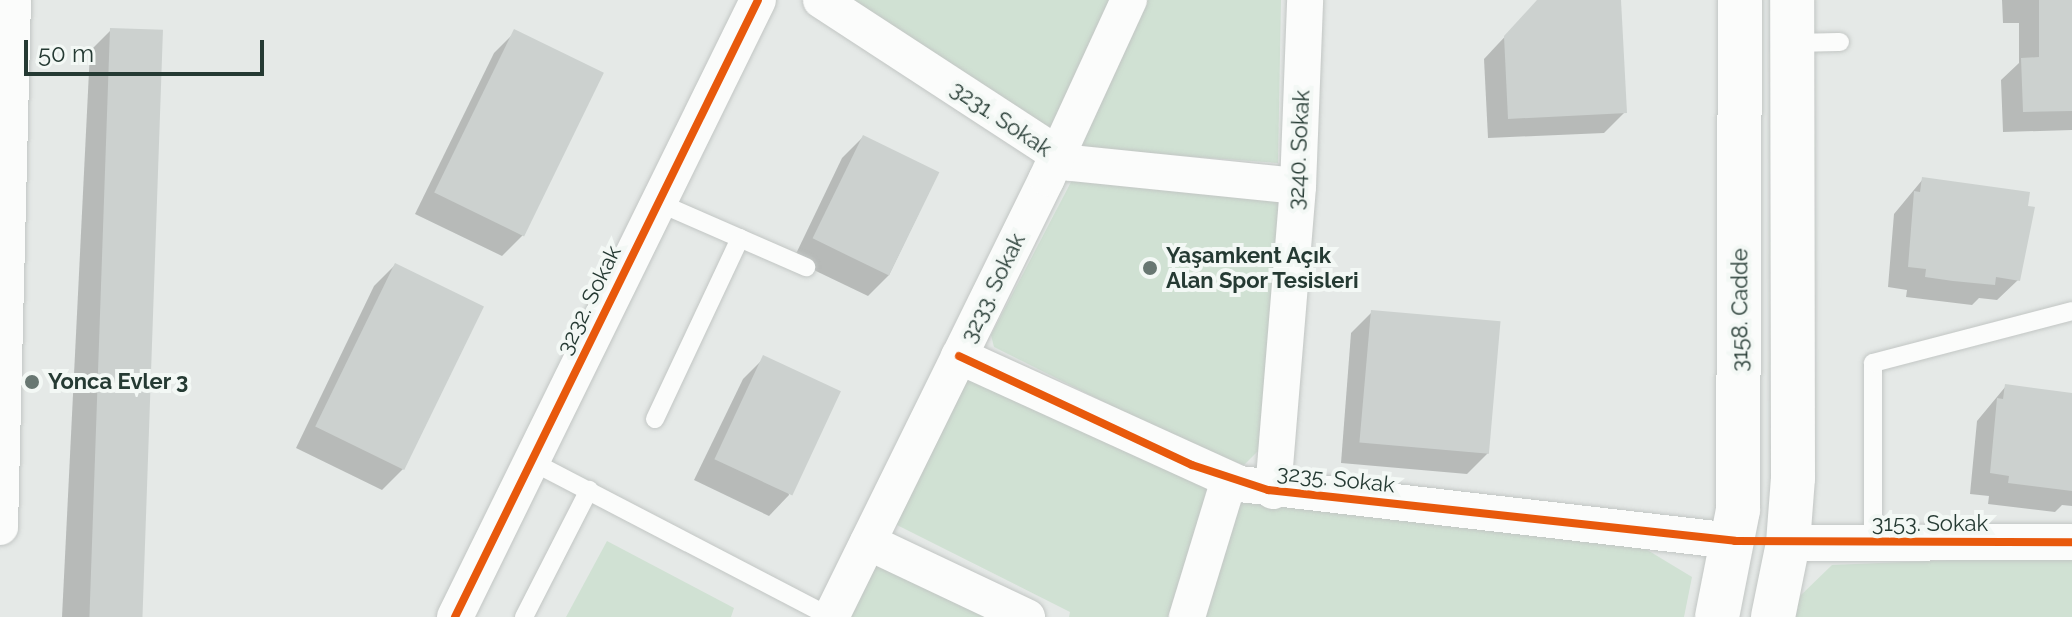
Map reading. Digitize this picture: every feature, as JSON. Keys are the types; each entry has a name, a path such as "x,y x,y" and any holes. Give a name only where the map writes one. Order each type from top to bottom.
{"street":[{"path":"0,527 5,124 13,0"},
{"name":"3232. Sokak","path":"455,617 529,460 758,0"},
{"name":"3231. Sokak","path":"821,0 1057,157 1089,166 1298,186"},
{"name":"3233. Sokak","path":"831,617 1057,157 1129,0"},
{"name":"3240. Sokak","path":"1273,491 1298,186 1305,0"},
{"name":"3158. Cadde","path":"1717,617 1735,541 1739,475 1740,0"},
{"path":"1773,617 1788,543 1793,478 1792,21"},
{"name":"3235. Sokak","path":"959,356 1229,480 1273,491 1735,541"},
{"path":"1187,617 1229,480"},
{"path":"1735,541 1788,543"},
{"path":"868,542 1027,617"},
{"name":"3153. Sokak","path":"1788,543 2072,542"}],"lane":[{"path":"1792,21 1840,42"},
{"path":"657,202 806,267"},
{"path":"655,419 740,238"},
{"path":"1873,542 1873,363 2072,311"},
{"path":"529,460 831,617"},
{"path":"524,617 589,490"}],"green space":[{"path":"840,0 1281,0 1278,163 1088,149 1078,140 1045,136"},
{"name":"Yaşamkent Açık Alan Spor Tesisleri","path":"1072,180 1276,196 1280,205 1260,449 1244,465 1198,449 994,347 991,335"},
{"path":"970,374 1208,487 1168,617 1069,617 1070,612 895,524"},
{"path":"1239,502 1639,545 1692,577 1684,617 1198,617"},
{"path":"607,541 734,608 731,617 566,617"},
{"path":"877,558 1001,617 847,617"},
{"path":"1951,560 2072,560 2072,617 1794,617 1800,596 1832,565"}],"building":[{"path":"1537,0 1621,0 1627,113 1508,119 1504,36"},
{"path":"2039,0 2072,0 2072,111 2023,112 2021,58 2039,57"},
{"path":"110,28 163,30 142,617 89,617"},
{"path":"514,29 604,73 524,236 434,193"},
{"path":"863,135 939,172 889,276 813,238"},
{"path":"1922,177 2030,192 2028,206 2035,207 2020,281 1996,277 1995,285 1953,281 1925,277 1926,269 1908,267 1914,191 1920,192"},
{"path":"395,263 484,306 404,470 315,427"},
{"path":"1371,310 1501,321 1489,454 1359,442"},
{"path":"763,355 841,391 792,496 714,459"},
{"path":"2005,384 2072,393 2072,491 2008,483 2009,476 1990,473 1997,398 2003,399"}],"cycle path":[{"path":"455,617 758,0"},
{"path":"959,356 1192,465 1268,490 1735,541 2072,542"}],"place":[{"name":"Yaşamkent Açık Alan Spor Tesisleri","path":"1150,268"},
{"name":"Yonca Evler 3","path":"32,382"}]}
